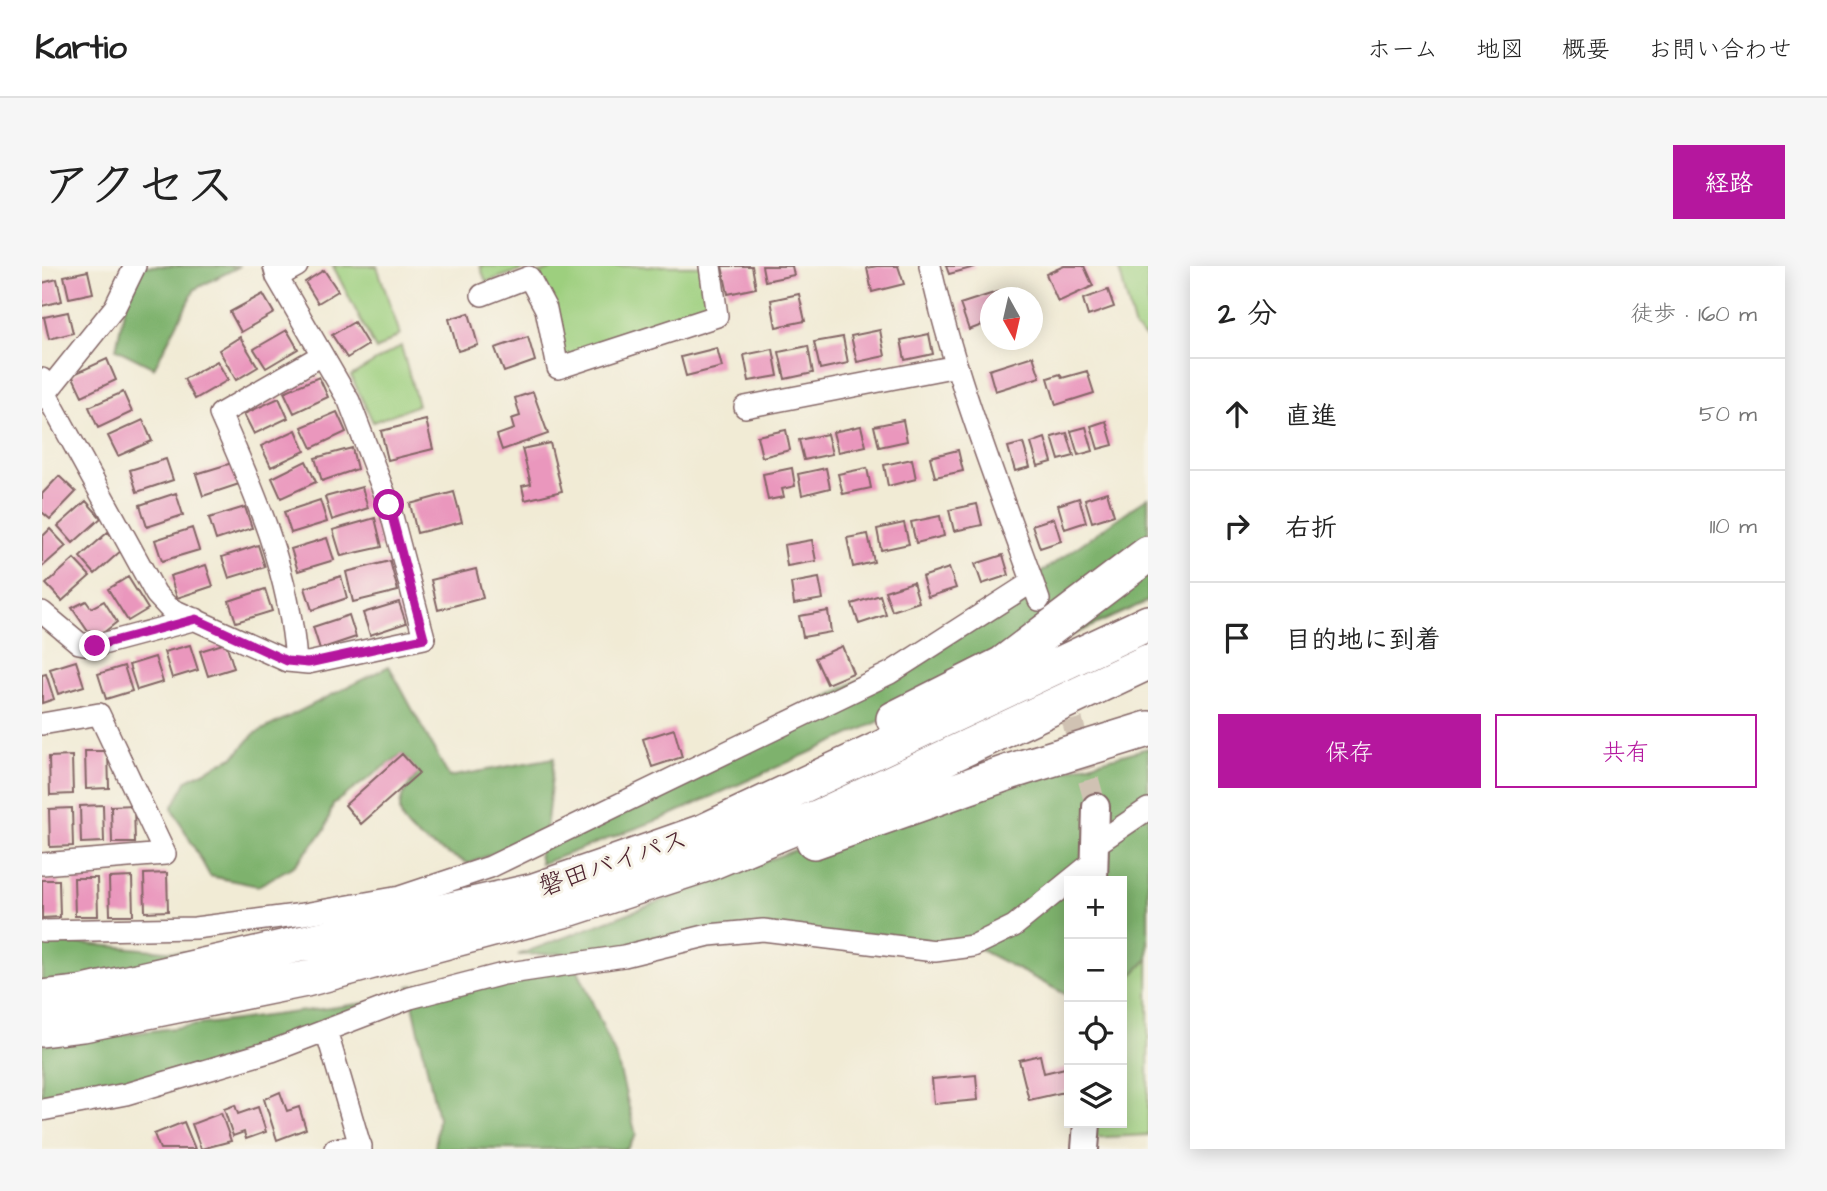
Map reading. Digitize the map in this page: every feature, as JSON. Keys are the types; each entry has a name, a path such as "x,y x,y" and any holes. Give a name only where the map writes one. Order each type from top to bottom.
{"highway":[{"path":"303,945 547,871 639,836 817,757 1003,664 1148,554"},
{"name":"磐田バイパス","path":"42,998 79,994 534,891 703,832 1148,623"},
{"name":"磐田バイパス","path":"42,1029 83,1024 306,979 571,908 706,864 819,817 1148,662"},
{"path":"306,979 453,962 617,911 1012,771 1148,729"}],"street":[{"path":"135,266 115,307 43,390 156,593 169,608 287,661 308,663 424,638 389,505 349,401 275,271 297,266"},
{"path":"482,295 529,277 546,309 558,368 717,316 710,266"},
{"path":"42,931 195,928 304,914 400,897 490,867 890,673 1035,591 957,366 930,266"},
{"path":"296,662 294,625 284,576 260,502 220,414 322,355"},
{"path":"745,407 957,366"},
{"path":"42,611 79,643 95,646 196,619"},
{"path":"42,724 99,714 165,854 42,864"},
{"path":"1094,863 1096,807"},
{"path":"42,1110 126,1094 272,1051 410,998 503,974 624,956 709,935 763,930 935,951 974,946 1014,926 1094,863 1148,809"},
{"path":"326,1030 361,1147 335,1149"},
{"path":"1084,1149 1086,1128"}],"green space":[{"path":"133,266 240,266 195,289 154,368 116,349"},
{"path":"333,266 377,266 400,334 376,350"},
{"path":"480,266 534,266 486,282"},
{"path":"560,266 710,266 717,316 558,368 529,277"},
{"path":"1118,266 1148,266 1148,339 1135,329"},
{"path":"401,346 418,405 373,422 351,376"},
{"path":"1148,497 1148,601 666,817 541,864 538,849 977,618"},
{"path":"389,666 449,777 554,758 546,830 469,864 435,847 412,832 400,813 402,797 418,773 402,754 333,804 325,830 295,865 258,886 210,876 172,808 187,780 235,756 254,734"},
{"path":"1148,748 1148,959 1127,980 1127,876 1064,876 1064,993 973,946 855,943 518,955 858,826"},
{"path":"42,940 243,958 42,982"},
{"path":"1148,958 1148,1135 1086,1138 1087,1128 1127,1128 1127,980"},
{"path":"575,963 617,1059 636,1135 627,1149 435,1149 438,1118 409,986"},
{"path":"375,1002 196,1074 42,1100 42,1045"}],"building":[{"path":"722,266 752,266 756,288 728,294"},
{"path":"762,266 792,266 794,275 765,281"},
{"path":"898,266 904,284 872,292 867,268"},
{"path":"946,266 975,266 975,267 949,274"},
{"path":"1064,266 1084,266 1093,286 1058,302 1046,274"},
{"path":"324,270 338,291 318,303 305,282"},
{"path":"88,271 93,293 69,298 64,276"},
{"path":"57,279 62,301 42,306 42,283"},
{"path":"1108,290 1114,307 1088,316 1083,299"},
{"path":"263,294 274,313 241,332 230,312"},
{"path":"799,294 805,321 776,327 771,300"},
{"path":"980,298 980,326 969,330 960,304"},
{"path":"68,312 73,333 49,339 44,317"},
{"path":"469,313 478,345 458,351 449,319"},
{"path":"354,322 368,345 347,358 332,335"},
{"path":"287,330 298,349 266,368 254,349"},
{"path":"880,330 885,356 857,362 851,336"},
{"path":"929,334 933,354 905,360 901,340"},
{"path":"240,337 258,367 236,380 219,350"},
{"path":"528,337 535,361 504,372 495,348"},
{"path":"843,337 848,363 820,369 814,342"},
{"path":"808,346 813,373 785,379 779,352"},
{"path":"717,348 722,367 686,376 681,357"},
{"path":"773,349 778,376 749,381 744,355"},
{"path":"1033,356 1040,377 995,391 989,370"},
{"path":"107,359 116,380 82,396 72,375"},
{"path":"217,361 228,380 195,399 184,379"},
{"path":"1087,371 1094,393 1056,405 1048,378 1060,374 1062,378"},
{"path":"319,377 328,397 294,413 284,392"},
{"path":"123,392 132,412 98,428 89,407"},
{"path":"533,392 548,434 502,450 497,435 514,429 511,419 520,416 515,398"},
{"path":"279,398 288,418 254,434 244,414"},
{"path":"337,412 346,432 312,448 302,427"},
{"path":"143,420 152,441 118,456 108,436"},
{"path":"426,420 433,449 388,460 381,431"},
{"path":"903,420 907,441 879,447 874,426"},
{"path":"1106,421 1113,445 1098,449 1091,426"},
{"path":"861,426 866,446 838,452 833,432"},
{"path":"1086,427 1093,451 1078,455 1071,431"},
{"path":"296,430 305,451 271,467 261,446"},
{"path":"786,430 790,450 762,457 757,436"},
{"path":"1067,433 1074,456 1059,460 1052,437"},
{"path":"827,434 832,454 804,460 799,440"},
{"path":"1045,438 1052,462 1038,466 1031,443"},
{"path":"550,443 562,491 525,500 522,486 531,484 522,449"},
{"path":"1023,443 1030,467 1015,471 1008,447"},
{"path":"352,448 357,469 322,481 315,458"},
{"path":"958,450 963,471 935,477 930,457"},
{"path":"166,459 173,480 137,492 130,470"},
{"path":"912,459 916,479 888,486 884,465"},
{"path":"306,461 316,482 281,498 272,478"},
{"path":"232,463 239,484 203,496 196,474"},
{"path":"792,468 795,486 782,489 784,497 768,500 763,474"},
{"path":"826,468 830,488 802,495 798,474"},
{"path":"867,468 871,488 843,494 838,474"},
{"path":"59,476 76,492 50,519 42,512 42,494"},
{"path":"362,487 368,508 332,520 325,497"},
{"path":"454,492 462,522 417,533 410,504"},
{"path":"1107,492 1114,515 1092,522 1085,499"},
{"path":"176,493 183,515 147,527 140,505"},
{"path":"1079,498 1086,522 1065,529 1058,505"},
{"path":"320,500 327,522 291,533 284,512"},
{"path":"86,501 101,518 73,543 58,526"},
{"path":"977,504 982,525 954,531 949,510"},
{"path":"245,507 252,528 216,540 209,518"},
{"path":"940,516 944,536 916,543 911,522"},
{"path":"375,518 382,547 341,556 333,530"},
{"path":"1054,518 1061,541 1040,548 1032,525"},
{"path":"904,523 909,544 881,550 877,529"},
{"path":"192,528 199,550 162,561 155,540"},
{"path":"50,529 66,546 42,567 42,537"},
{"path":"108,532 123,549 95,574 80,557"},
{"path":"868,534 874,562 853,567 847,538"},
{"path":"327,538 334,560 298,571 291,549"},
{"path":"812,540 816,561 787,566 784,545"},
{"path":"258,545 265,567 229,578 222,557"},
{"path":"1003,555 1009,575 982,584 975,564"},
{"path":"74,559 90,576 62,601 46,584"},
{"path":"390,561 398,591 353,602 346,572"},
{"path":"206,565 213,586 177,598 170,576"},
{"path":"949,568 956,588 928,597 922,577"},
{"path":"476,569 483,598 438,610 431,580"},
{"path":"341,576 347,598 312,610 305,588"},
{"path":"128,577 148,609 128,621 108,589"},
{"path":"819,578 823,599 794,604 791,583"},
{"path":"913,582 919,602 892,611 885,591"},
{"path":"265,589 272,611 236,622 229,601"},
{"path":"880,595 886,615 859,624 852,604"},
{"path":"86,601 91,608 104,601 117,622 103,633 87,630 72,608"},
{"path":"399,602 406,623 370,635 363,613"},
{"path":"828,611 831,632 803,637 799,616"},
{"path":"349,615 356,637 320,649 313,627"},
{"path":"226,643 234,668 208,676 200,651"},
{"path":"190,645 198,670 172,678 164,652"},
{"path":"842,646 853,673 827,684 815,658"},
{"path":"155,657 163,682 137,690 129,665"},
{"path":"76,661 84,686 58,694 50,669"},
{"path":"124,666 132,691 106,699 98,674"},
{"path":"46,674 54,699 42,703 42,675"},
{"path":"674,729 682,757 652,767 643,739"},
{"path":"85,751 108,751 109,788 86,789"},
{"path":"402,754 419,773 361,824 345,805"},
{"path":"72,756 73,794 50,795 49,757"},
{"path":"103,805 104,842 81,843 80,806"},
{"path":"134,805 135,843 112,843 111,806"},
{"path":"72,808 73,846 50,847 49,809"},
{"path":"167,873 168,911 145,912 144,874"},
{"path":"132,877 133,915 110,915 109,878"},
{"path":"74,878 97,878 98,916 75,916"},
{"path":"42,880 59,880 60,917 42,918"},
{"path":"1040,1055 1044,1073 1064,1068 1064,1092 1029,1100 1019,1060"},
{"path":"976,1075 978,1100 934,1104 932,1079"},
{"path":"280,1092 287,1111 299,1107 306,1129 277,1140 264,1099"},
{"path":"235,1105 238,1114 258,1107 266,1132 246,1139 244,1132 233,1136 224,1109"},
{"path":"221,1113 231,1141 201,1149 192,1124"},
{"path":"184,1122 195,1149 160,1149 154,1134"}],"tunnel":[{"path":"1064,690 1096,807"}],"route":[{"path":"95,646 196,619 287,661 308,663 424,638 389,505"}]}
